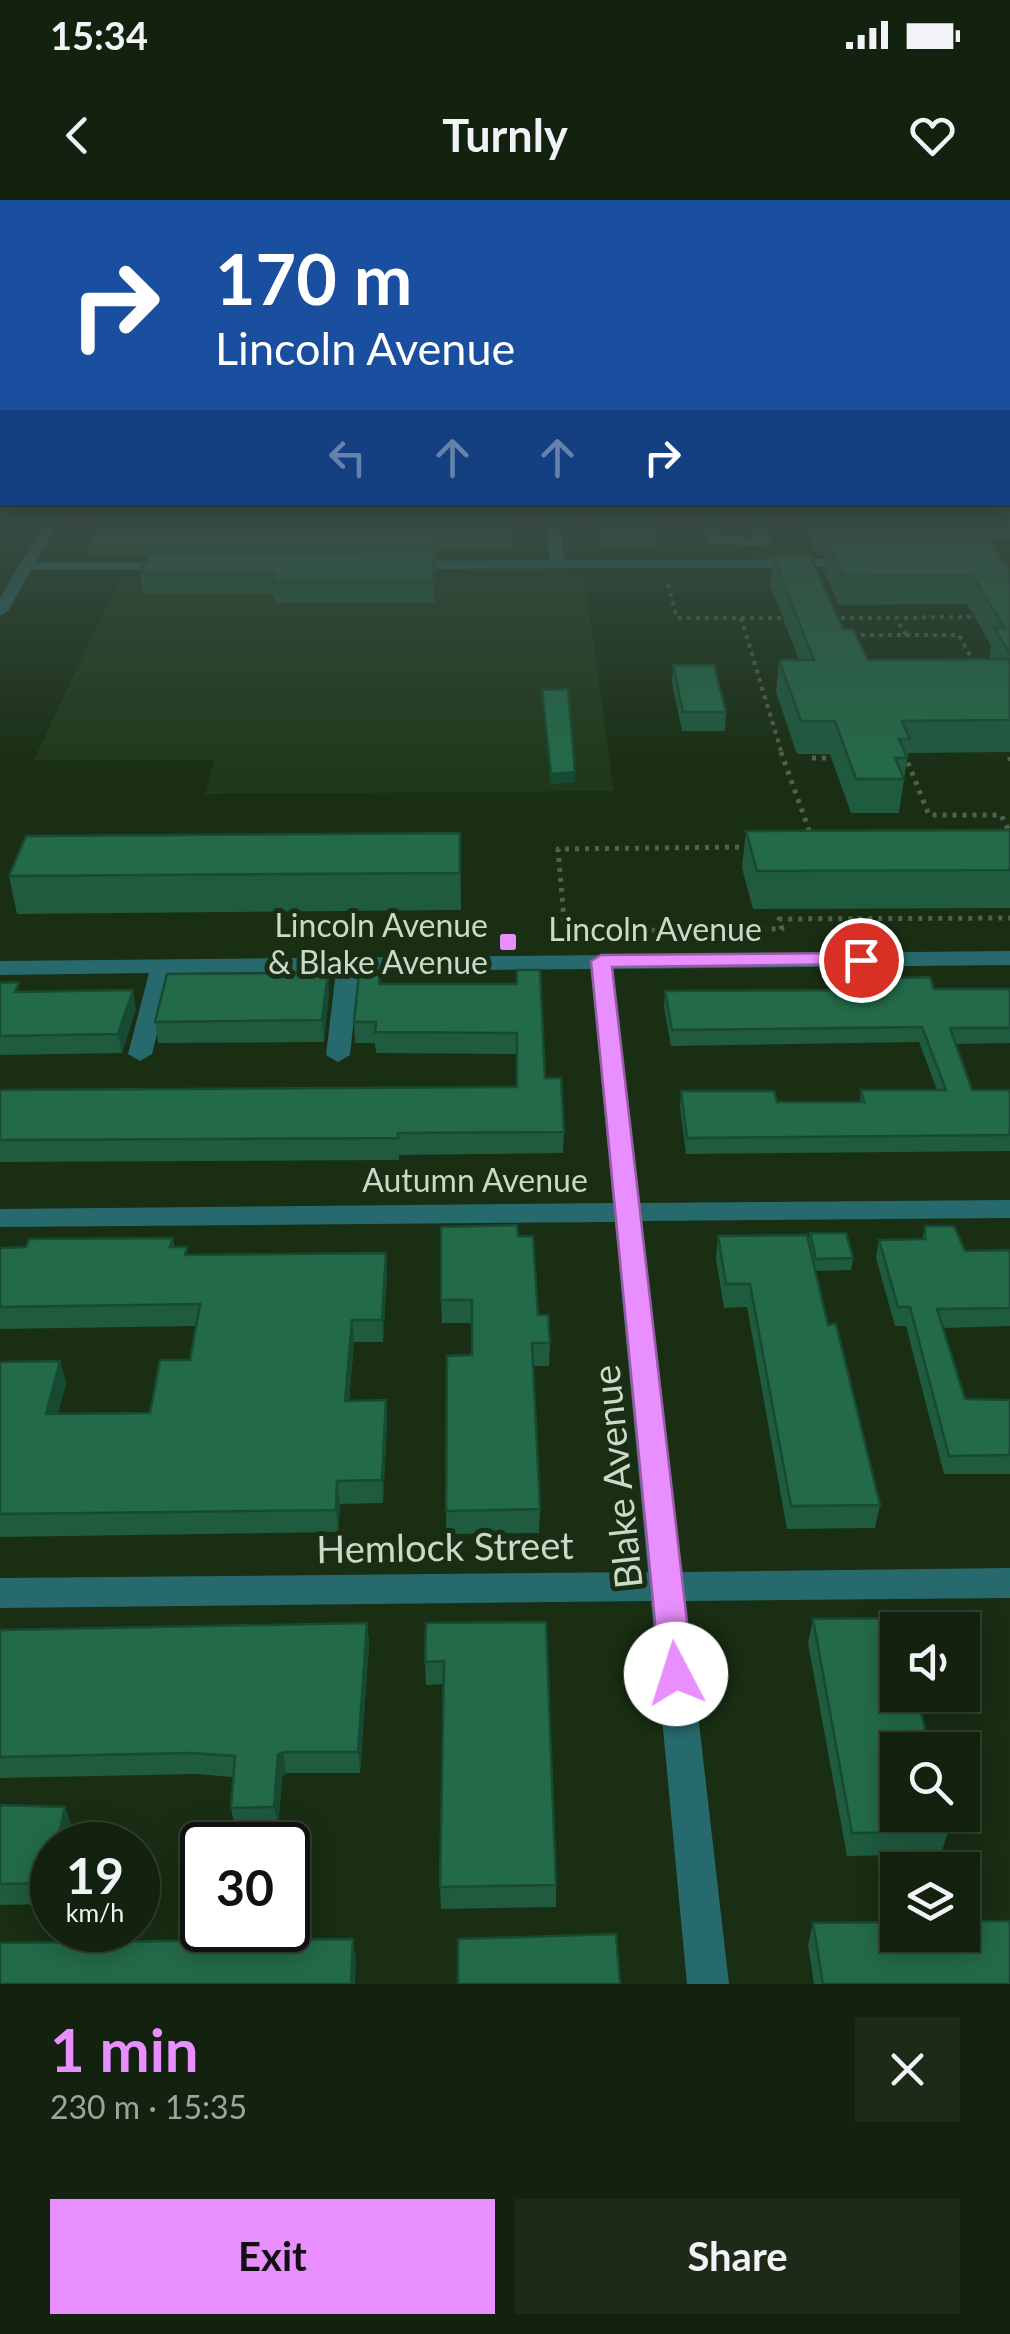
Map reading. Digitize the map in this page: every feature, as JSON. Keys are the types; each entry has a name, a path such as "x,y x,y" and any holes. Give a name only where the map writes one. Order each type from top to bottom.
{"street":[{"name":"Lincoln Avenue","path":"0,968 1010,958"},
{"name":"Blake Avenue","path":"601,961 708,1984"},
{"path":"338,1055 348,964"},
{"path":"140,1054 162,966"},
{"name":"Autumn Avenue","path":"0,1218 1010,1209"},
{"name":"Hemlock Street","path":"0,1593 1010,1582"}],"path":[{"path":"674,604 677,618 795,618"},
{"path":"832,618 991,617"},
{"path":"740,618 791,786 815,846"},
{"path":"896,618 906,635"},
{"path":"850,649 844,635 959,635 981,677"},
{"path":"812,758 850,758"},
{"path":"887,758 906,758 929,815 1010,815"},
{"path":"1000,815 1010,833"},
{"path":"760,846 558,849 564,931 782,929 779,918 1010,918"}],"shaded area":[{"path":"107,604 588,604 614,791 205,794 214,760 34,760"}],"building":[{"path":"792,604 832,604 843,629 853,629 868,660 1010,659 1010,720 902,721 910,739 899,739 907,758 895,758 904,779 856,779 835,721 801,721 779,660 814,660"},
{"path":"990,604 1010,604 1010,654 994,628 1005,628"},
{"path":"673,665 714,665 726,712 683,712"},
{"path":"568,689 575,772 551,774 542,690"},
{"path":"1010,830 1010,870 757,871 746,831"},
{"path":"460,833 460,873 9,876 26,836"},
{"path":"517,970 540,970 545,1078 561,1078 564,1132 398,1133 398,1138 0,1140 0,1090 517,1087 517,1033 375,1032 376,1022 354,1022 359,974 380,974 379,984 517,984"},
{"path":"328,973 322,1020 155,1022 167,974"},
{"path":"930,977 934,989 1010,989 1010,1028 950,1028 972,1090 1010,1090 1010,1135 687,1138 681,1091 774,1091 777,1102 864,1102 861,1090 946,1090 922,1027 672,1030 665,991 865,990 861,979"},
{"path":"19,982 15,992 133,990 118,1034 0,1036 0,983"},
{"path":"517,1225 518,1236 533,1236 538,1315 548,1315 550,1343 532,1343 540,1509 446,1511 447,1356 472,1355 472,1300 441,1300 441,1227"},
{"path":"925,1226 954,1226 965,1251 1010,1250 1010,1308 937,1309 965,1399 1010,1400 1010,1455 949,1456 910,1307 898,1307 879,1240 925,1239"},
{"path":"810,1233 846,1233 853,1258 816,1259"},
{"path":"807,1235 828,1325 836,1324 880,1505 791,1506 750,1284 726,1284 718,1236"},
{"path":"173,1238 170,1247 187,1247 185,1255 386,1253 382,1320 352,1320 345,1401 386,1400 382,1480 337,1481 336,1510 0,1514 0,1362 60,1361 46,1414 150,1413 160,1360 190,1360 200,1304 0,1307 0,1248 26,1247 29,1239"},
{"path":"880,1618 880,1712 921,1712 926,1732 880,1732 880,1832 948,1832 852,1833 813,1619"},
{"path":"546,1622 556,1885 440,1887 444,1661 425,1662 426,1623"},
{"path":"367,1623 358,1752 278,1755 274,1807 231,1808 235,1756 190,1753 0,1757 0,1630"},
{"path":"0,1805 65,1807 62,1822 30,1822 30,1883 0,1884"},
{"path":"980,1921 1010,1921 1010,1984 823,1984 813,1923 880,1922 880,1952 980,1952"},
{"path":"616,1934 620,1984 458,1984 458,1939"},
{"path":"310,1939 353,1939 351,1984 0,1984 0,1943 30,1943 30,1952 160,1952 160,1941 180,1941 180,1952 310,1952"}],"place":[{"name":"Lincoln Avenue & Blake Avenue","path":"508,942"}],"route":[{"path":"676,1674 601,961 861,960"}]}
